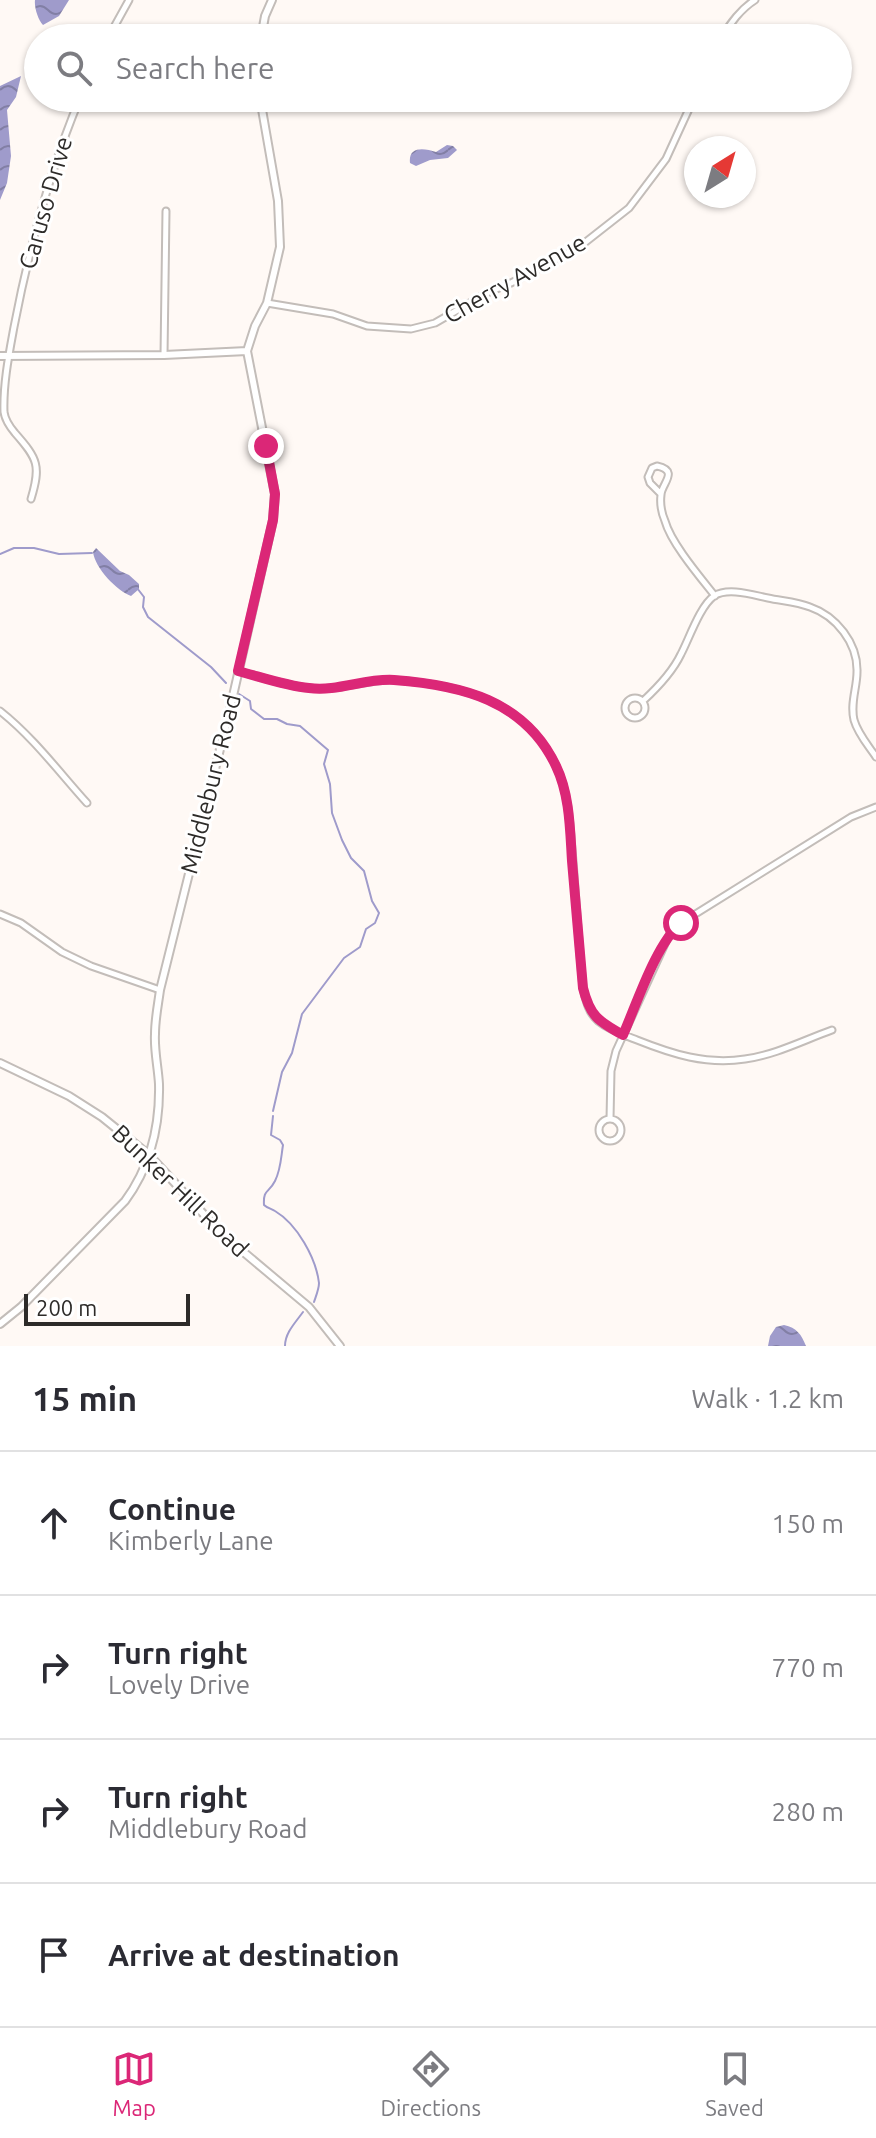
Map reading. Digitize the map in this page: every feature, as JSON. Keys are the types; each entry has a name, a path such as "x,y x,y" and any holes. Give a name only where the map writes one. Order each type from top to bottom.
{"street":[{"path":"116,24 129,0"},
{"path":"264,24 272,0"},
{"path":"731,24 755,0"},
{"name":"Caruso Drive","path":"31,499 36,480 35,461 5,417 9,357 41,211 75,112"},
{"path":"0,356 247,351 267,303 280,247 278,201 262,112"},
{"name":"Cherry Avenue","path":"267,303 333,314 367,326 411,329 435,323 487,293 578,248 629,208 666,159 688,112"},
{"path":"164,355 166,211"},
{"name":"Middlebury Road","path":"0,1324 21,1307 125,1201 135,1188 149,1155 159,1102 155,1033 160,990 273,520 275,494 247,351"},
{"path":"660,493 668,472 664,467 657,466 652,468 648,477 660,493 665,522 684,556 715,596"},
{"path":"643,701 680,657 700,614 715,596 729,592 809,607 827,615 850,641 857,672 852,706 854,719 857,730 876,757"},
{"path":"238,671 311,689 388,680 419,683 496,702 522,719 542,741 557,768 568,810 583,988 587,1007 598,1020 623,1035 669,1052 724,1061 772,1053 832,1030"},
{"path":"637,698 643,701 643,714 637,718 627,715 628,700 637,698"},
{"path":"0,711 39,748 87,803"},
{"path":"610,1119 611,1071 616,1051 670,933 681,923 851,817 876,807"},
{"path":"0,914 21,923 62,952 91,966 160,990"},
{"name":"Bunker Hill Road","path":"0,1063 69,1096 102,1117 149,1155 222,1234 309,1307 340,1346"},
{"path":"610,1119 617,1121 621,1130 620,1136 611,1141 602,1138 599,1130 602,1123 610,1119"}],"water":[{"path":"35,0 69,0 59,16 45,24"},
{"path":"21,76 16,97 7,110 11,156 7,183 0,200 0,86"},
{"path":"447,145 457,150 448,158 430,160 416,166 410,163 414,151 436,152"},
{"path":"96,548 139,584 139,589 131,596 113,584 98,565 93,552"},
{"path":"784,1325 798,1332 806,1346 768,1346 776,1327"}],"waterway":[{"path":"0,554 14,548 34,548 59,554 92,553"},
{"path":"137,588 144,597 143,607 148,617 211,667 226,683"},
{"path":"239,694 250,701 251,709 264,719 277,719 300,726 328,750 324,764 330,784 332,813 351,858 364,871 372,901 379,913 375,923 366,929 360,947 344,958 302,1014 292,1053 282,1072 273,1111"},
{"path":"273,1116 271,1135 283,1145 278,1172 265,1194 264,1205 291,1224 310,1253 319,1283 314,1302"},
{"path":"285,1346 289,1332 303,1312"}],"route":[{"path":"266,446 275,494 273,520 238,671 311,689 388,680 419,683 496,702 522,719 542,741 557,768 568,810 583,988 587,1007 608,1027 623,1035 660,951 670,933 681,923"}]}
